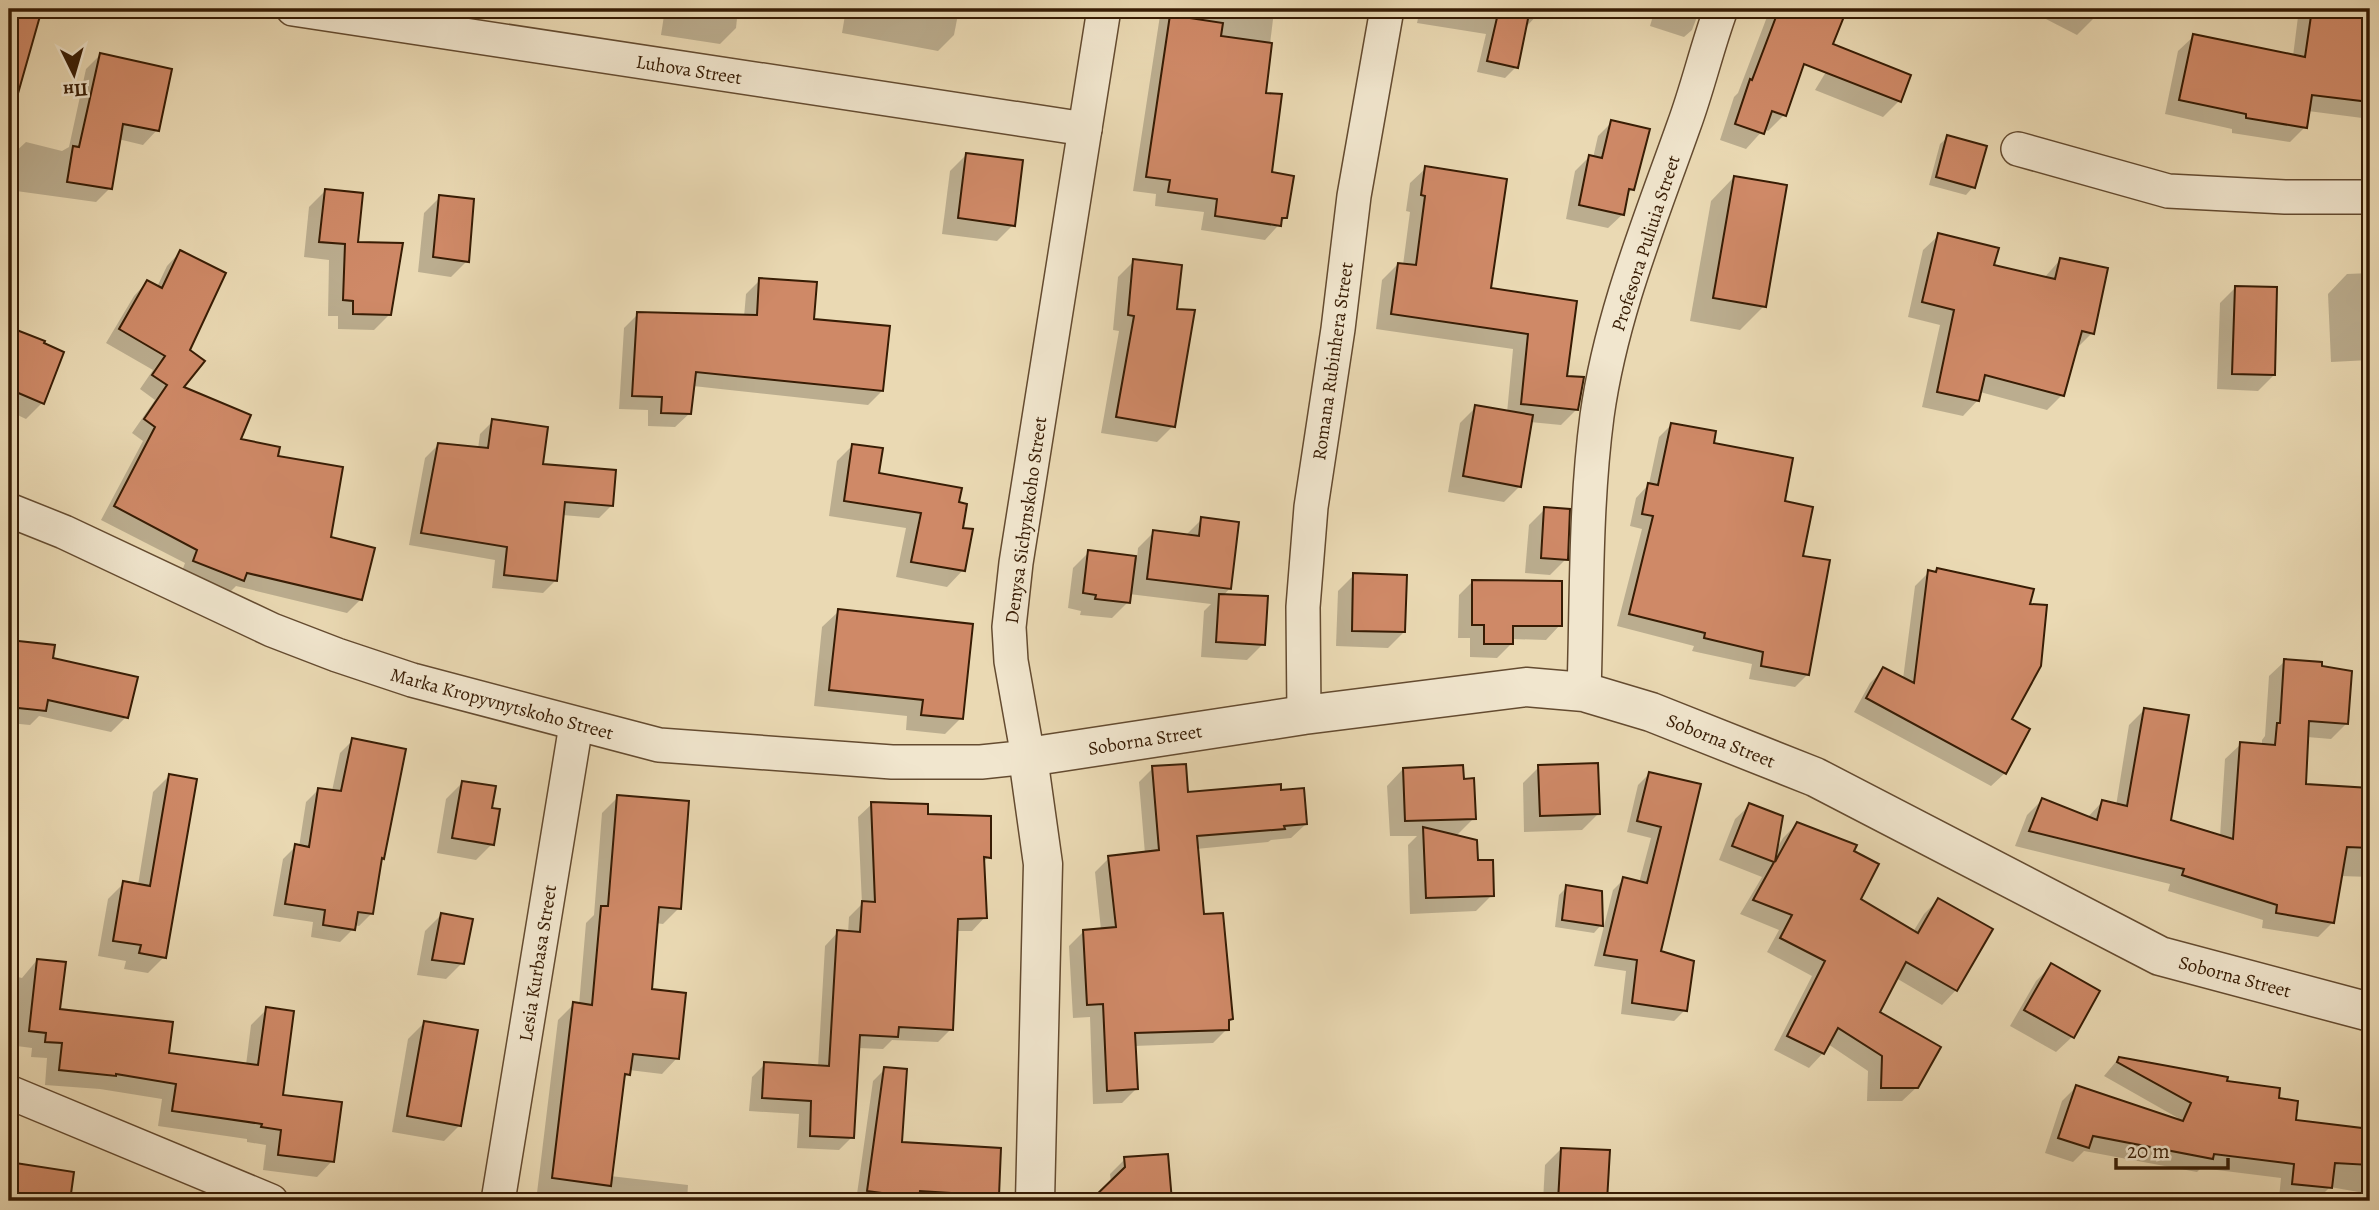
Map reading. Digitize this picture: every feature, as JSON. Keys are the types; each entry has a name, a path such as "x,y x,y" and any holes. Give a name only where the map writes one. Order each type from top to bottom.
{"street":[{"name":"Luhova Street","path":"293,9 1085,129"},
{"name":"Denysa Sichynskoho Street","path":"1035,1201 1043,864 1011,661 1009,627 1016,563 1104,9"},
{"name":"Romana Rubinhera Street","path":"1304,715 1303,607 1311,507 1338,329 1354,196 1387,9"},
{"name":"Profesora Puliuia Street","path":"1584,692 1589,520 1597,416 1606,364 1623,297 1686,121 1721,9"},
{"path":"2018,149 2168,191 2285,197 2370,197"},
{"name":"Marka Kropyvnytskoho Street","path":"9,510 64,532 272,630 337,655 412,680 576,725 659,745 775,754 892,762 981,762 1028,757"},
{"name":"Soborna Street","path":"1028,757 1304,715 1526,687 1584,692 1651,712 1815,777 2160,956 2370,1012"},
{"name":"Lesia Kurbasa Street","path":"498,1201 576,725"},
{"path":"9,1092 271,1201"}],"building":[{"path":"9,9 42,9 17,97 9,96"},
{"path":"1499,9 1530,9 1518,68 1487,61"},
{"path":"1779,9 1847,9 1833,44 1911,75 1901,102 1804,64 1786,116 1772,111 1764,134 1735,124"},
{"path":"2312,9 2370,9 2370,102 2312,95 2307,128 2246,118 2246,114 2179,100 2193,34 2305,57"},
{"path":"1170,15 1223,23 1221,36 1272,43 1266,93 1282,94 1272,172 1294,176 1287,218 1282,218 1281,226 1215,216 1217,199 1168,192 1170,180 1146,177"},
{"path":"100,53 172,69 159,131 123,124 112,189 67,182 73,146 79,147"},
{"path":"1611,120 1650,129 1634,190 1629,189 1624,215 1579,205 1589,155 1602,158"},
{"path":"1947,135 1987,146 1975,188 1936,177"},
{"path":"966,153 1023,160 1015,226 958,218"},
{"path":"1425,166 1507,179 1491,288 1577,301 1567,376 1584,377 1578,410 1521,404 1528,334 1391,314 1398,263 1416,265 1425,196 1421,195"},
{"path":"1734,176 1787,185 1766,307 1713,298"},
{"path":"325,189 363,193 358,242 403,243 391,315 353,314 353,301 343,300 345,244 319,242"},
{"path":"439,195 474,199 469,262 433,257"},
{"path":"1938,233 1999,248 1994,265 2055,279 2060,258 2108,268 2094,334 2082,331 2064,396 1985,375 1979,401 1937,392 1954,310 1922,302"},
{"path":"180,250 226,273 190,350 205,361 184,387 251,415 241,439 280,447 278,456 343,467 331,537 375,548 362,600 247,573 244,581 193,561 197,550 114,506 155,427 144,419 167,385 152,375 165,356 119,329 147,280 162,288"},
{"path":"1133,259 1182,265 1177,309 1195,310 1175,427 1116,417 1134,316 1128,315"},
{"path":"759,278 817,282 814,319 890,326 883,391 696,372 691,414 661,413 662,397 632,396 637,312 757,315"},
{"path":"2235,286 2277,287 2275,375 2232,374"},
{"path":"9,327 45,341 44,343 64,352 44,404 9,389"},
{"path":"1475,405 1533,415 1521,487 1463,476"},
{"path":"492,419 548,427 543,464 616,470 613,506 565,502 557,581 504,575 507,547 421,533 438,443 488,448"},
{"path":"1671,423 1716,431 1714,443 1793,458 1785,501 1813,507 1803,556 1830,560 1809,675 1761,666 1763,652 1704,638 1705,633 1629,614 1653,516 1642,514 1648,483 1658,485"},
{"path":"852,444 883,448 879,473 962,488 959,502 967,504 963,528 973,529 965,571 911,562 921,513 844,501"},
{"path":"1544,507 1570,509 1568,560 1541,558"},
{"path":"1201,517 1239,522 1231,589 1147,579 1153,530 1199,536"},
{"path":"1088,550 1136,556 1130,603 1095,599 1096,595 1083,593"},
{"path":"1937,568 2034,589 2030,604 2047,605 2041,666 2012,719 2030,729 2006,774 1866,698 1883,667 1914,683 1928,570 1936,572"},
{"path":"1353,573 1407,575 1405,632 1352,631"},
{"path":"1472,580 1562,581 1562,626 1513,626 1513,644 1484,644 1484,625 1472,625"},
{"path":"1219,594 1268,596 1265,645 1216,642"},
{"path":"838,609 973,624 963,719 921,715 923,700 829,690"},
{"path":"9,640 55,645 53,658 138,677 128,718 48,700 46,711 9,707"},
{"path":"2284,659 2322,662 2322,666 2352,671 2348,724 2309,721 2306,784 2370,788 2370,848 2347,847 2334,923 2276,913 2277,905 2182,875 2184,869 2029,831 2042,798 2097,820 2102,800 2127,806 2144,708 2189,715 2171,820 2233,839 2240,742 2275,745 2277,723 2280,723"},
{"path":"352,738 406,749 384,859 382,858 373,914 358,912 355,930 323,925 325,910 285,904 295,844 309,847 318,788 341,791"},
{"path":"1598,763 1600,814 1540,816 1538,765"},
{"path":"1186,764 1188,792 1281,784 1281,790 1304,788 1307,824 1284,826 1285,829 1197,836 1204,914 1223,913 1233,1019 1229,1020 1229,1030 1135,1033 1138,1089 1107,1091 1103,1004 1087,1005 1083,930 1116,927 1108,856 1159,850 1152,766"},
{"path":"1463,765 1464,779 1474,778 1476,819 1405,821 1403,768"},
{"path":"1649,772 1701,784 1661,951 1694,961 1687,1011 1632,1003 1637,960 1604,955 1623,877 1647,883 1661,827 1637,821"},
{"path":"169,774 197,779 166,958 139,953 141,945 113,941 123,881 150,886"},
{"path":"462,781 496,786 492,808 500,809 494,845 452,838"},
{"path":"617,795 689,801 681,909 659,907 652,989 686,993 679,1059 633,1054 630,1075 625,1074 611,1186 552,1178 573,1002 592,1005 601,906 608,906"},
{"path":"871,802 928,804 928,814 991,816 991,858 984,857 987,918 958,919 953,1030 899,1027 898,1037 860,1035 854,1138 810,1136 811,1101 762,1098 764,1062 829,1066 837,930 860,932 862,901 875,902"},
{"path":"1749,803 1783,816 1775,862 1797,822 1857,845 1854,851 1879,864 1861,899 1918,933 1938,898 1993,929 1957,991 1906,962 1880,1012 1941,1047 1918,1088 1881,1088 1882,1056 1838,1028 1824,1054 1787,1036 1825,961 1780,938 1792,915 1753,900 1774,862 1732,846"},
{"path":"1423,827 1477,840 1478,860 1493,860 1494,896 1426,898"},
{"path":"1566,885 1602,891 1603,926 1562,920"},
{"path":"441,913 473,919 464,964 432,960"},
{"path":"37,959 66,962 60,1009 173,1022 169,1053 258,1065 266,1007 294,1011 283,1095 342,1102 334,1162 278,1155 281,1130 261,1127 262,1124 172,1111 176,1084 116,1074 59,1070 62,1043 45,1042 46,1033 29,1031"},
{"path":"2051,963 2100,991 2074,1038 2024,1010"},
{"path":"424,1021 478,1030 461,1126 407,1116"},
{"path":"2119,1057 2228,1077 2227,1081 2280,1088 2279,1098 2298,1101 2296,1120 2370,1129 2370,1165 2335,1163 2332,1188 2292,1184 2294,1164 2214,1154 2213,1159 2093,1136 2089,1148 2058,1138 2076,1085 2183,1121 2191,1103 2117,1062"},
{"path":"884,1067 907,1069 902,1142 1001,1148 999,1196 920,1191 919,1198 867,1191"},
{"path":"1561,1148 1610,1150 1607,1201 1558,1201"},
{"path":"1168,1154 1172,1201 1090,1201 1125,1167 1124,1157"},
{"path":"9,1162 74,1172 70,1201 9,1201"}]}
